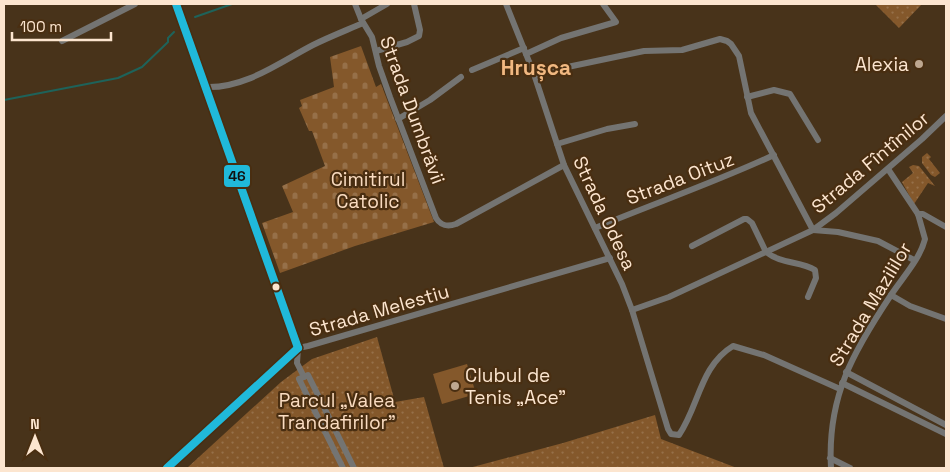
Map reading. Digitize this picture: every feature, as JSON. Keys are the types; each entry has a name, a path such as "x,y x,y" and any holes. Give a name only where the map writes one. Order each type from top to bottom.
{"street":[{"path":"62,41 135,4"},
{"path":"176,4 298,348 297,363 304,377"},
{"name":"Strada Dumbrăvii","path":"355,4 362,21 372,37 382,76 436,218 444,225 456,224 564,165"},
{"path":"205,87 224,86 267,70 362,21 387,4"},
{"path":"376,51 407,42 419,36 420,30 414,4"},
{"name":"Strada Odesa","path":"506,4 534,74 564,165 596,228 632,310 668,429 674,436 680,435 682,432 712,365 733,346 764,355 841,386"},
{"path":"472,70 561,38 616,22 603,4"},
{"path":"534,74 650,50 682,50 715,40 724,40 731,44 738,56 751,113 813,230"},
{"path":"398,119 430,100 461,77"},
{"path":"747,97 774,90 790,94 818,140"},
{"name":"Strada Fîntînilor","path":"632,310 669,297 813,230 836,213 922,140 946,116"},
{"path":"557,144 607,129 635,124"},
{"name":"Strada Oituz","path":"596,228 774,156"},
{"name":"Strada Mazililor","path":"830,468 830,438 841,386 846,372 867,332 914,260 925,239 918,214 888,168"},
{"path":"918,214 923,214 946,227"},
{"path":"692,246 744,219 748,220 752,223 766,252 780,260 815,270 817,275 816,281 808,297"},
{"name":"Strada Fîntînilor","path":"813,230 838,232 878,241 914,260"},
{"name":"Strada Melestiu","path":"167,468 298,348 610,258"},
{"path":"891,295 910,306 946,319"},
{"path":"846,372 946,425"},
{"path":"344,468 299,379 308,375 354,468"},
{"path":"841,386 946,434"},
{"path":"830,458 850,468"}],"green space":[{"path":"875,4 922,4 899,28"},
{"name":"Cimitirul Catolic","path":"361,46 376,87 381,84 434,222 355,246 280,273 262,223 293,212 282,186 325,166 312,131 309,131 299,108 302,106 300,100 334,87 330,57"},
{"path":"927,153 931,157 929,159 940,173 935,177 931,175 922,163 922,157"},
{"path":"913,165 919,166 935,186 928,183 914,204 902,182 913,173 909,167"},
{"name":"Parcul „Valea Trandafirilor”","path":"377,337 395,402 424,397 444,468 187,468 281,382 312,359"},
{"name":"Clubul de Tenis „Ace”","path":"467,364 476,394 442,404 433,374"},
{"path":"655,415 661,439 737,468 469,468 563,443"}],"waterway":[{"path":"195,17 232,4"},
{"path":"4,100 118,78 142,67 168,42 168,38 174,32"}],"transit line":[{"name":"46","path":"176,4 298,348"},
{"name":"46","path":"167,468 298,348"}],"place":[{"name":"Alexia","path":"919,64"},
{"name":"Clubul de Tenis „Ace”","path":"455,386"}],"district":[{"name":"Hrușca","path":"536,68"}]}
